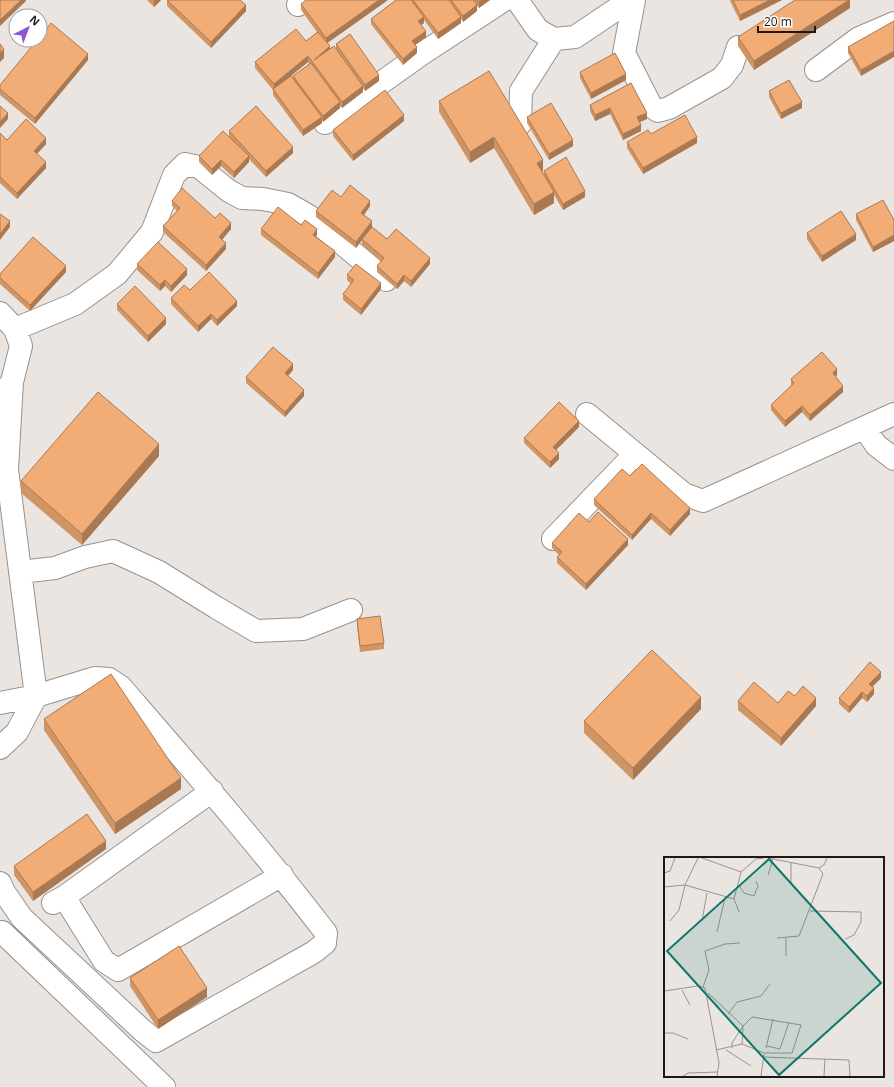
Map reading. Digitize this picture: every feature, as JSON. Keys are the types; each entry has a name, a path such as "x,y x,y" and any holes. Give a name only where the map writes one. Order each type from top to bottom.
{"street":[{"path":"326,123 420,55 504,0"},
{"path":"517,0 538,30 554,39 575,37 630,0"},
{"path":"634,0 624,53 651,106 658,110 669,108 722,78 732,65 738,47"},
{"path":"816,70 859,38 894,23"},
{"path":"520,124 521,92 554,39"},
{"path":"15,330 75,304 118,274 152,232 174,175 185,164 199,167 229,191 242,198 263,199 288,204 309,216 386,280"},
{"path":"0,313 15,330 21,346 6,389 7,469 36,696 17,732 0,748"},
{"path":"587,414 684,494 703,501 865,429 894,414"},
{"path":"865,429 876,445 894,459"},
{"path":"553,538 635,454"},
{"path":"20,572 54,568 85,557 113,551 159,572 256,631 303,629 351,610"},
{"path":"0,703 36,696 95,678 109,679 121,687 212,791 282,875 326,933 325,943 314,952 156,1041 134,1058"},
{"path":"212,791 59,900 104,961 118,970 282,875"},
{"path":"0,883 4,892 22,918 142,1030 156,1041"},
{"path":"22,918 1,933 164,1087"}],"building":[{"path":"0,0 21,0 13,8 8,8 8,12 0,20"},
{"path":"167,0 240,0 246,5 211,42"},
{"path":"306,0 379,0 326,38 301,4"},
{"path":"396,0 411,0 424,17 418,21 426,31 412,41 417,47 403,59 371,19"},
{"path":"413,0 449,0 461,17 438,33"},
{"path":"451,0 474,0 477,5 463,16"},
{"path":"733,0 770,0 740,15"},
{"path":"795,0 849,0 754,61 738,37"},
{"path":"894,21 894,51 861,70 848,47"},
{"path":"51,23 88,54 35,118 0,89 0,85 30,48 48,48 48,27"},
{"path":"296,29 306,41 318,32 330,46 314,60 334,46 363,86 342,102 308,56 274,84 255,62"},
{"path":"350,34 379,75 365,85 336,44"},
{"path":"0,44 4,49 0,53"},
{"path":"615,53 626,74 591,93 580,72"},
{"path":"311,63 340,102 323,116 293,76"},
{"path":"489,71 543,160 537,163 554,192 534,204 494,137 470,152 439,101"},
{"path":"291,76 322,117 303,130 273,89"},
{"path":"789,80 802,102 781,113 769,91"},
{"path":"631,83 647,113 637,117 641,125 623,134 610,108 595,115 590,105"},
{"path":"385,90 404,115 353,155 333,130"},
{"path":"551,103 573,140 549,154 527,117"},
{"path":"0,106 8,113 0,122"},
{"path":"256,106 293,147 266,171 229,131"},
{"path":"685,115 697,137 643,168 627,142 648,130 651,134"},
{"path":"26,119 46,138 34,151 46,162 17,193 0,177 0,133 7,140"},
{"path":"223,131 249,156 234,172 221,160 212,169 199,156"},
{"path":"566,157 585,191 563,204 544,171"},
{"path":"350,185 370,201 361,213 372,221 356,242 316,211 332,190 341,197"},
{"path":"182,188 215,218 220,213 231,223 219,237 226,243 206,265 163,226 180,208 172,201"},
{"path":"883,200 894,220 894,235 873,247 856,214"},
{"path":"278,207 301,225 305,220 317,229 313,235 335,251 318,273 261,229"},
{"path":"841,211 856,234 822,256 807,233"},
{"path":"0,214 10,221 0,234"},
{"path":"372,227 387,239 396,229 430,258 411,281 404,275 397,284 377,266 384,258 362,239"},
{"path":"33,237 66,266 30,305 0,278 0,274"},
{"path":"158,242 187,269 171,286 165,280 160,285 137,264"},
{"path":"356,264 381,283 361,309 343,294 354,280 347,275"},
{"path":"209,272 237,301 217,320 211,314 198,326 171,298 184,285 190,290"},
{"path":"135,286 166,318 148,336 117,304"},
{"path":"273,347 293,364 285,373 304,390 285,412 246,377"},
{"path":"822,352 837,369 833,373 843,386 810,415 802,406 785,421 771,405 794,383 791,379"},
{"path":"98,392 159,444 82,534 21,481"},
{"path":"559,402 579,421 553,447 559,453 550,462 524,438"},
{"path":"642,464 690,508 670,530 651,513 632,535 594,499 622,469 630,476"},
{"path":"598,512 628,539 586,584 557,557 562,552 552,543 579,513 589,522"},
{"path":"380,616 384,643 360,646 357,619"},
{"path":"652,650 701,697 633,768 584,721"},
{"path":"870,662 881,672 869,684 874,688 867,696 862,692 849,707 839,698"},
{"path":"111,674 181,778 115,823 44,719"},
{"path":"754,682 778,703 788,691 795,696 803,686 816,698 781,738 738,701"},
{"path":"87,814 106,841 33,892 14,866"},
{"path":"179,946 207,988 158,1020 130,978"}]}
